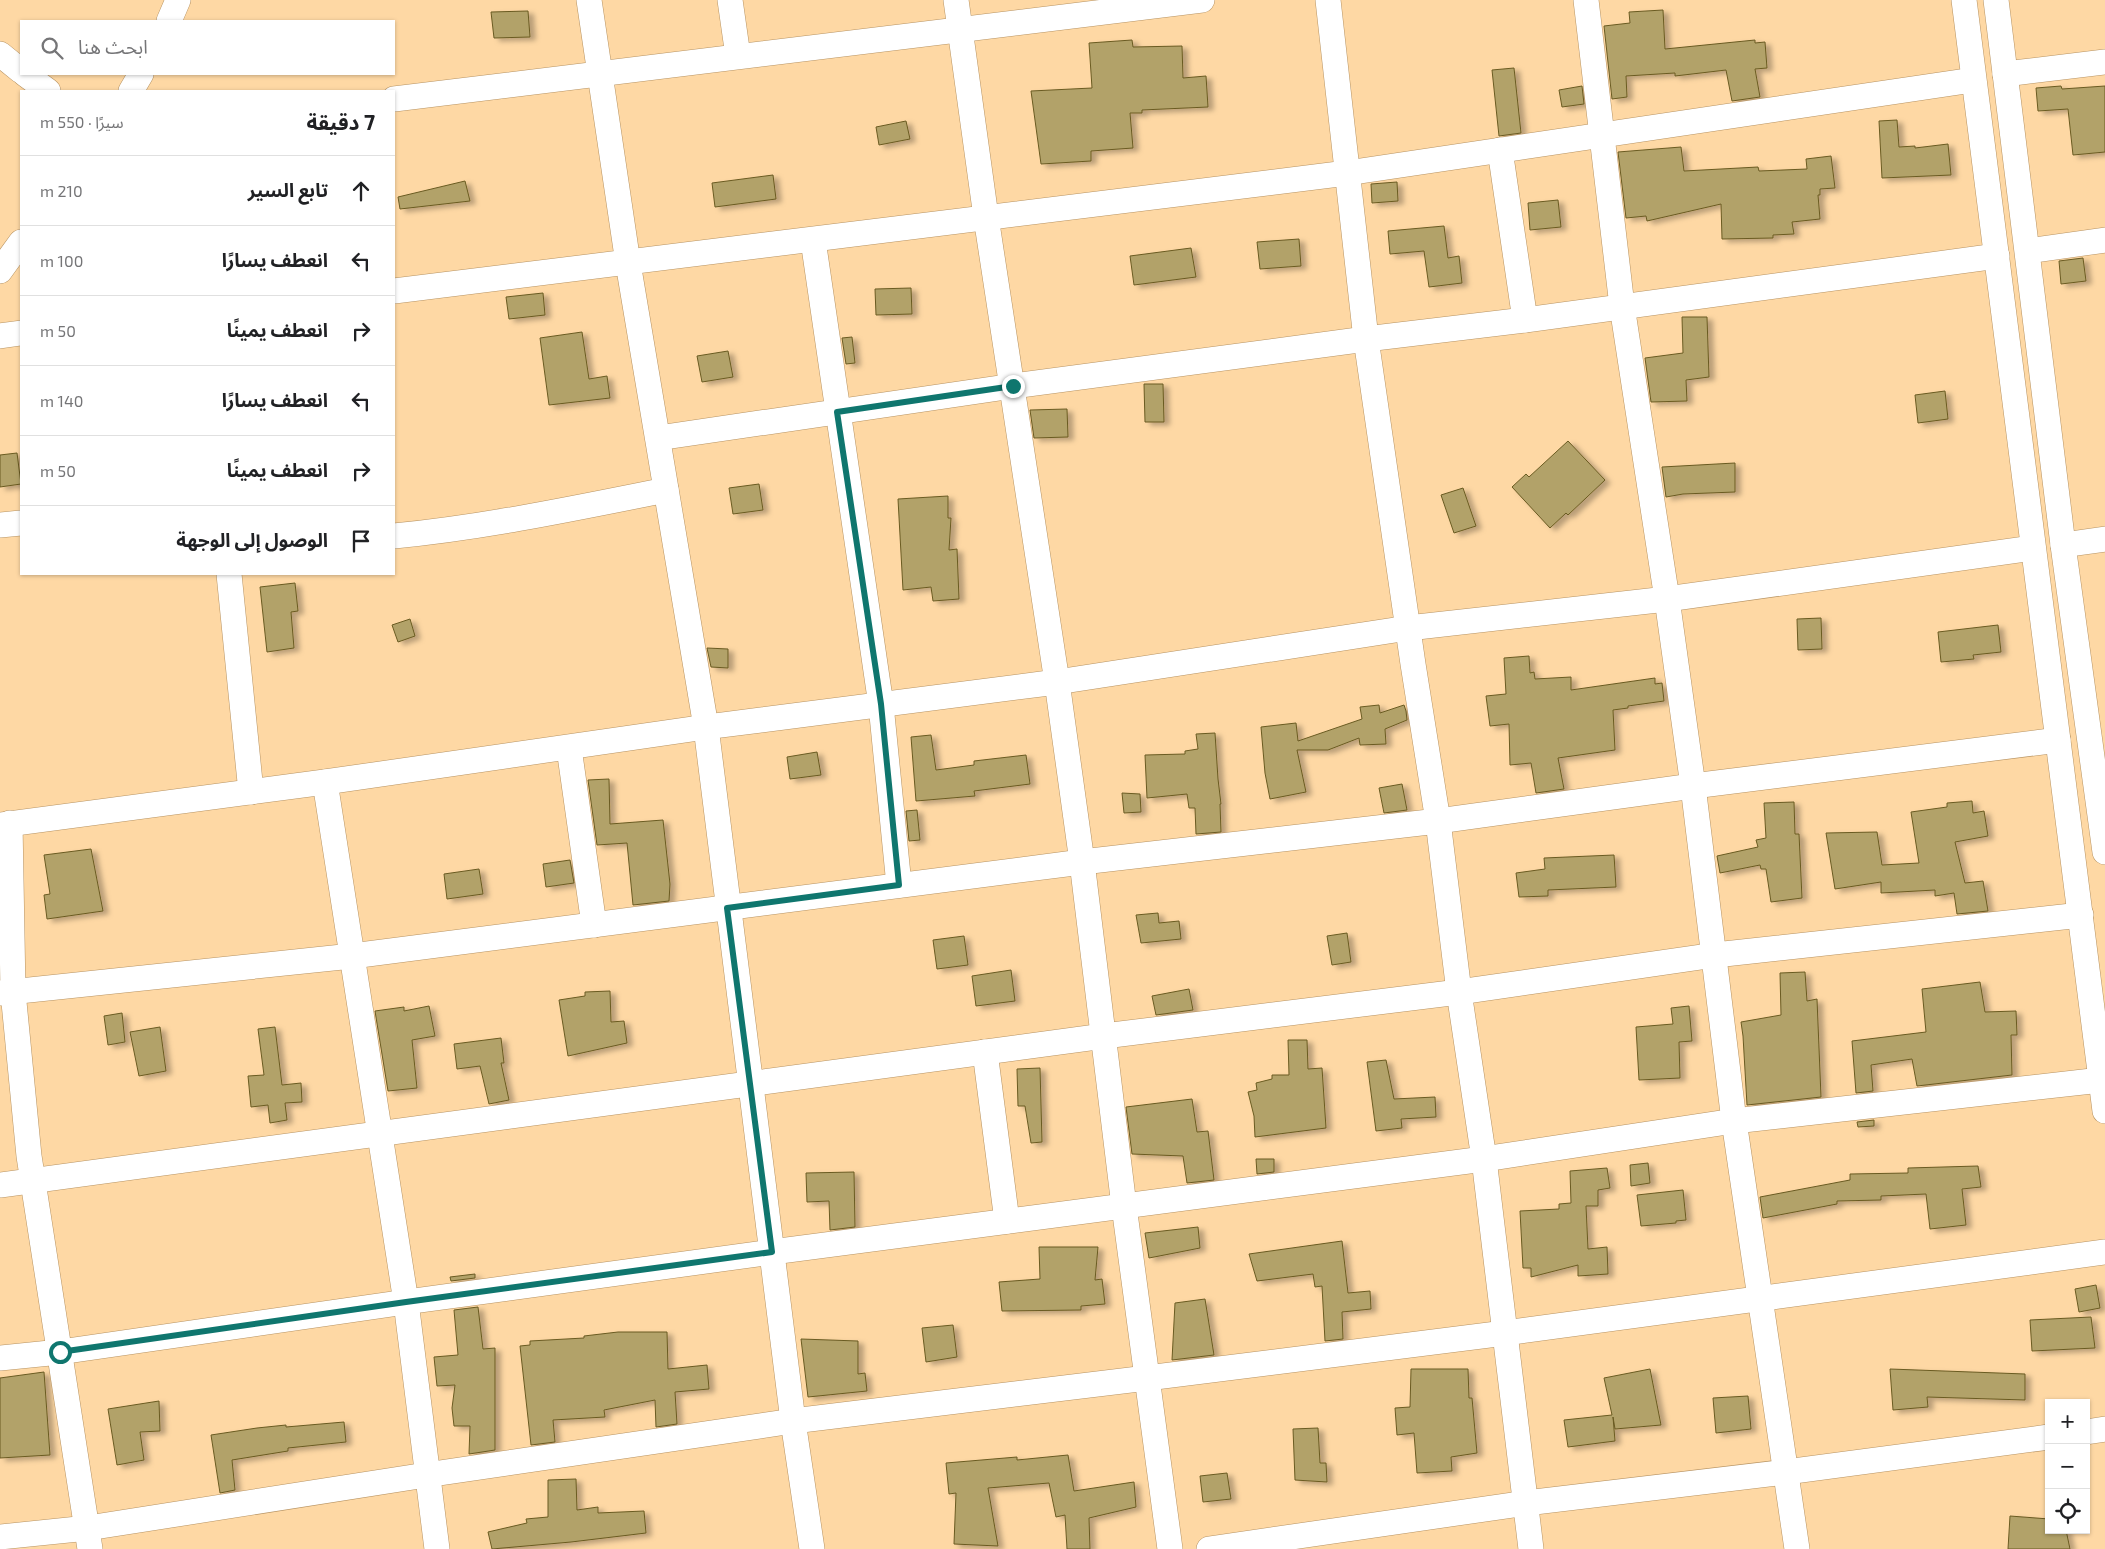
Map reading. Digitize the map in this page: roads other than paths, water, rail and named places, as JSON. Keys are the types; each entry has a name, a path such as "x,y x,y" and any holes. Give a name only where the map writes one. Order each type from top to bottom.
{"street":[{"path":"169,20 178,0"},
{"path":"589,0 628,263 706,728 792,1421 812,1549"},
{"path":"730,0 738,56"},
{"path":"956,0 986,217 1013,386 1082,862 1124,1206 1170,1549"},
{"path":"395,99 1202,0"},
{"path":"1328,0 1366,339 1438,821 1459,992 1484,1159 1531,1549"},
{"path":"1586,0 1622,306 1694,786 1734,1121 1797,1549"},
{"path":"1964,0 2032,548 2105,1111"},
{"path":"1996,0 2063,545 2097,734 2105,852"},
{"path":"0,54 20,69"},
{"path":"2005,74 2105,62"},
{"path":"26,75 47,90"},
{"path":"132,90 140,75"},
{"path":"395,291 1347,173 1973,80"},
{"path":"1500,150 1524,320"},
{"path":"813,240 881,704 899,885"},
{"path":"2028,251 2105,240"},
{"path":"0,271 20,243"},
{"path":"658,438 1013,386 1524,320 1996,256"},
{"path":"0,336 20,334"},
{"path":"395,536 439,532 497,523 666,490"},
{"path":"0,525 20,523"},
{"path":"2063,545 2105,539"},
{"path":"89,1539 33,1182 6,993 5,824 325,782 881,704 1057,682 1408,628 1667,599 2032,548"},
{"path":"229,575 251,792"},
{"path":"6,993 352,956 1082,862 1438,821 1694,786 2058,740"},
{"path":"569,748 594,925"},
{"path":"325,782 406,1302 426,1475 437,1549"},
{"path":"0,1185 1104,1036 1459,992 1715,955 2081,915"},
{"path":"985,1052 1007,1221"},
{"path":"0,1358 60,1352 772,1252 1484,1159 1734,1121 2101,1080"},
{"path":"0,1537 89,1539 426,1475 792,1421 1505,1333 2105,1252"},
{"path":"2090,1431 2105,1429"},
{"path":"1210,1549 1334,1540 1526,1503 1786,1472 2045,1438"}]}
